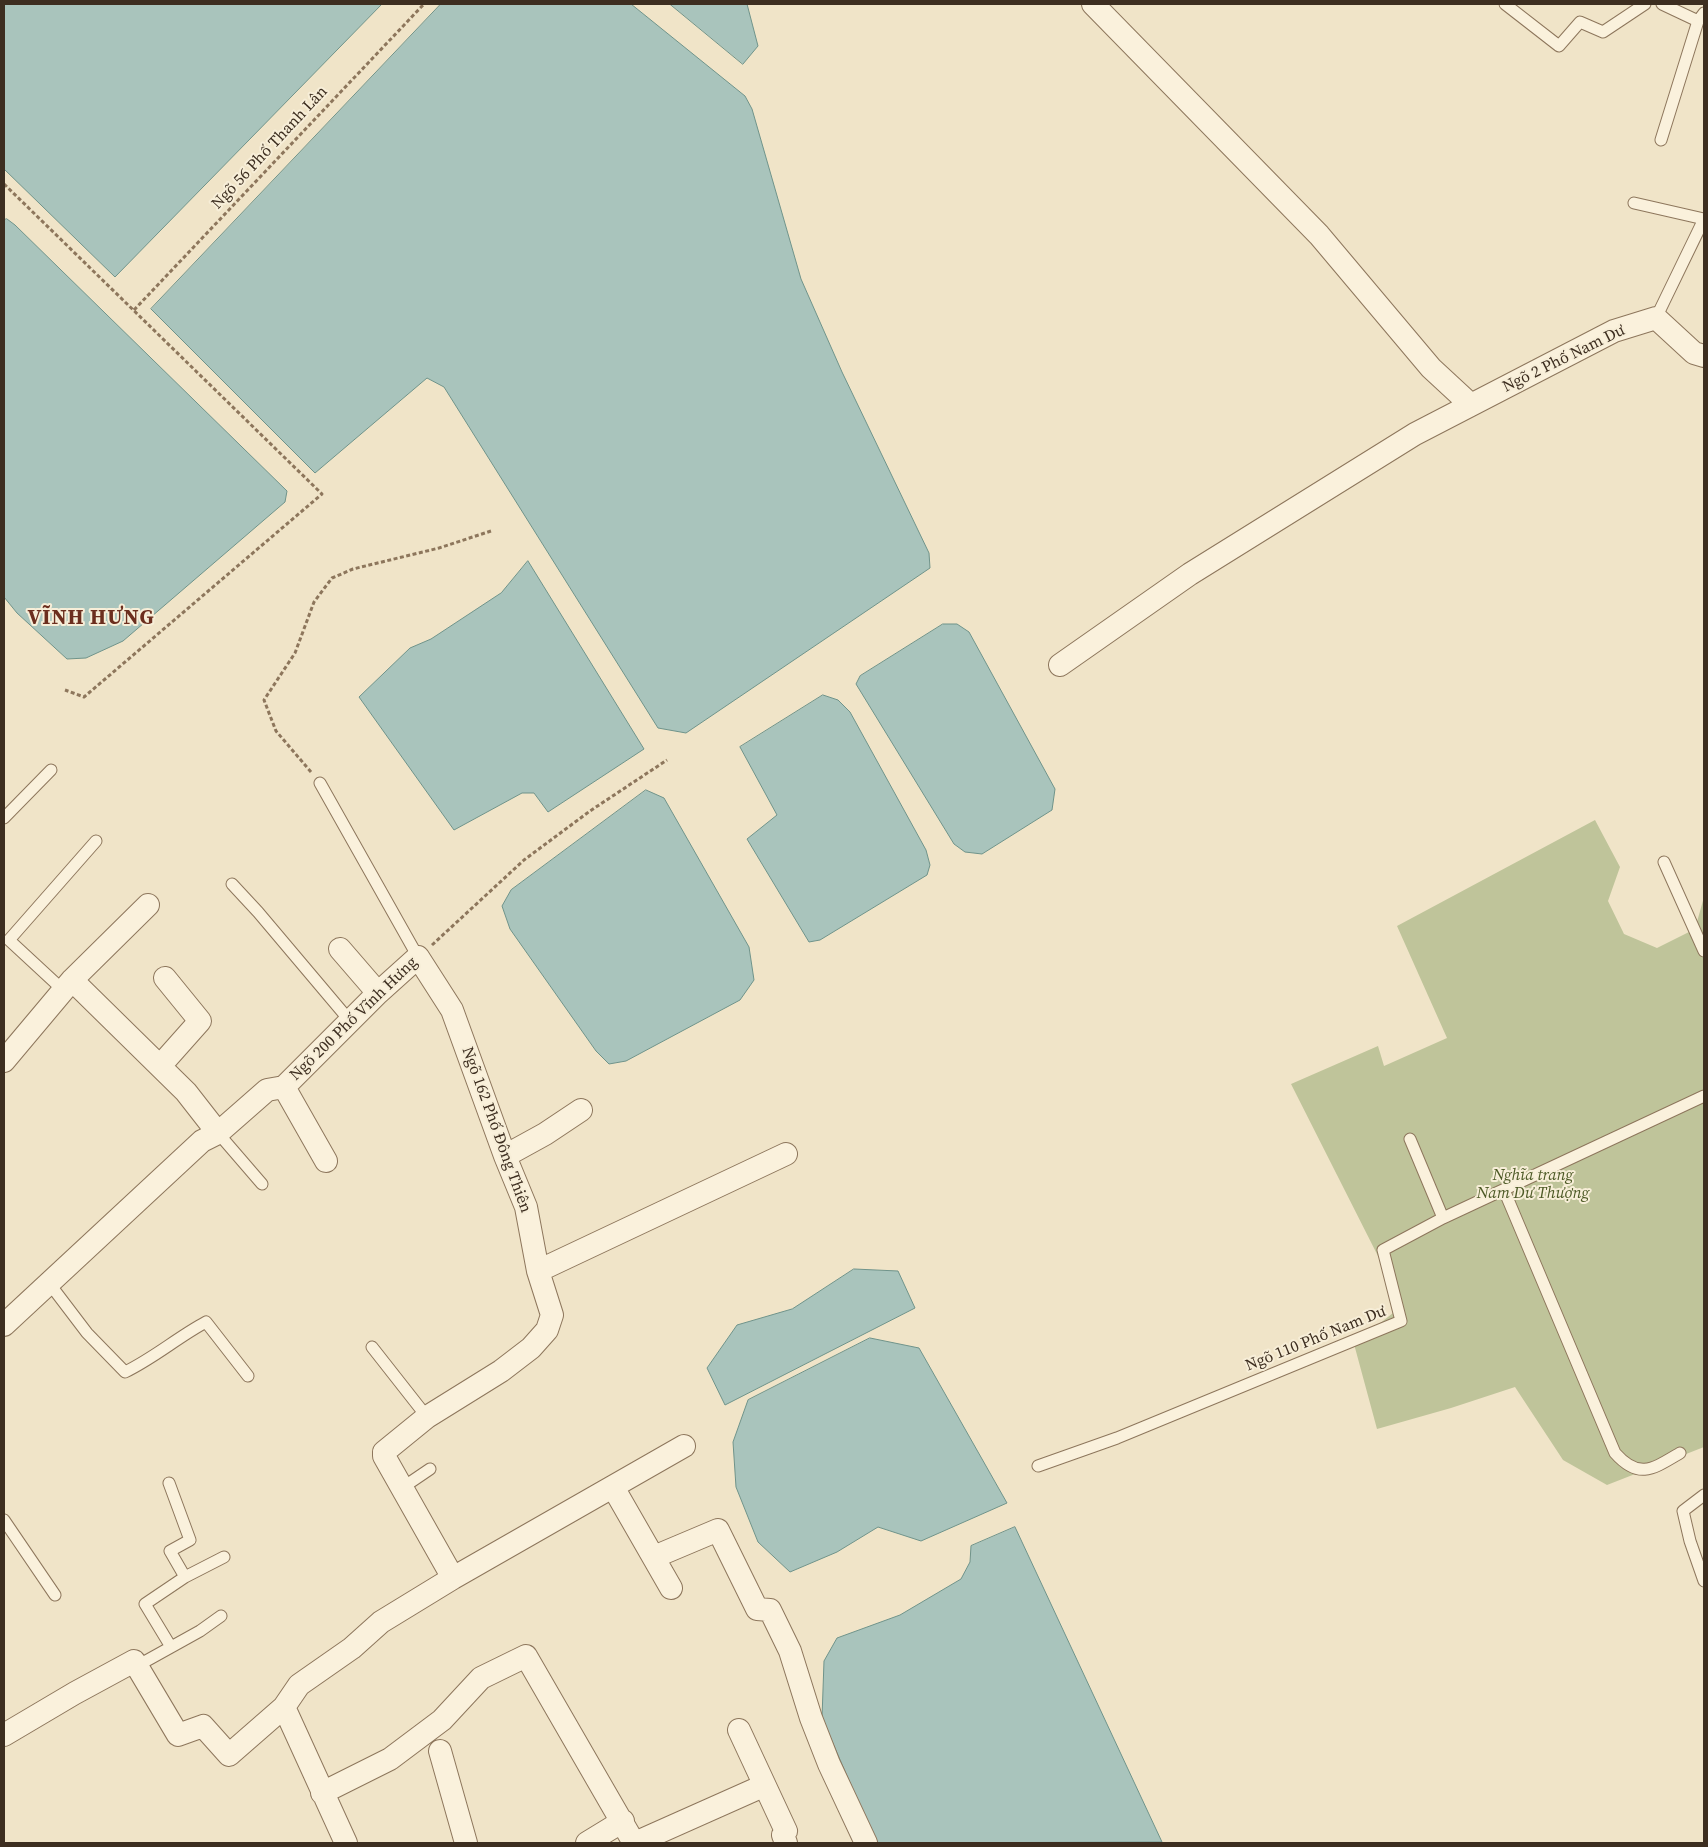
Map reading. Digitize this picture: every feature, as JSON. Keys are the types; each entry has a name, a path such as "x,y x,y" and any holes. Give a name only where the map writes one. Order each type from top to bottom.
{"street":[{"path":"1094,4 1319,235 1431,368 1471,405"},
{"path":"1656,318 1694,353 1704,356"},
{"name":"Ngõ 2 Phố Nam Dư","path":"1060,664 1190,574 1415,434 1614,331 1656,318"},
{"path":"4,1061 67,985 148,904"},
{"path":"340,949 378,993"},
{"name":"Ngõ 200 Phố Vĩnh Hưng","path":"4,1324 202,1141 218,1133 267,1090 284,1087 378,993 418,957"},
{"name":"Ngõ 162 Phố Đông Thiên","path":"418,957 452,1010 505,1156 526,1207 538,1271 552,1314 547,1330 539,1341 501,1372 427,1417 384,1452 384,1456 453,1578"},
{"path":"160,1066 200,1021 165,978"},
{"path":"67,985 160,1066 186,1092 218,1133"},
{"path":"284,1087 326,1161"},
{"path":"505,1156 545,1134 581,1110"},
{"path":"538,1271 786,1154"},
{"path":"4,1735 134,1661 178,1735 203,1726 228,1756 284,1706 299,1685 352,1648 381,1622 453,1578 684,1446"},
{"path":"613,1487 671,1588"},
{"path":"654,1557 718,1530 757,1609 770,1610 790,1651 811,1718 829,1764 866,1843"},
{"path":"322,1793 390,1759 442,1720 461,1697 481,1678 526,1656 634,1843 763,1786"},
{"path":"284,1706 346,1843"},
{"path":"739,1730 763,1786 786,1831 783,1835 786,1843"},
{"path":"440,1751 466,1843"},
{"path":"587,1843 623,1821"}],"lane":[{"path":"1505,4 1559,46 1580,22 1603,32 1645,4"},
{"path":"1661,140 1701,17 1662,4"},
{"path":"1634,203 1704,220 1656,318"},
{"path":"4,818 51,770"},
{"path":"320,783 418,957"},
{"path":"67,985 6,943 96,841"},
{"path":"1664,862 1704,951"},
{"path":"232,884 350,1021"},
{"name":"Ngõ 110 Phố Nam Dư","path":"1038,1466 1117,1438 1400,1321 1383,1250 1443,1218 1704,1096"},
{"path":"218,1133 262,1184"},
{"path":"1410,1138 1443,1218"},
{"path":"1504,1190 1614,1453 1641,1471 1651,1469 1680,1453"},
{"path":"49,1283 87,1334 125,1372 152,1358 178,1337 206,1322 248,1376"},
{"path":"372,1347 427,1417"},
{"path":"402,1488 430,1469"},
{"path":"169,1483 190,1540 170,1552 185,1577"},
{"path":"1704,1495 1683,1511 1690,1541 1704,1581"},
{"path":"4,1520 55,1595"},
{"path":"170,1647 145,1604 185,1577 224,1557"},
{"path":"136,1666 200,1631 220,1616"}],"path":[{"name":"Ngõ 56 Phố Thanh Lân","path":"134,310 424,4"},
{"path":"4,184 322,494 84,697 65,690"},
{"path":"320,783 276,731 264,700 294,653 314,602 332,578 353,568 439,548 491,531"},
{"name":"Ngõ 200 Phố Vĩnh Hưng","path":"418,957 524,860 590,811 667,760"}],"green space":[{"name":"Nghĩa trang Nam Dư Thượng","path":"1595,820 1620,867 1608,901 1624,934 1657,948 1695,929 1704,897 1704,1447 1607,1485 1563,1460 1515,1387 1377,1429 1354,1344 1393,1313 1382,1264 1291,1084 1378,1046 1384,1066 1447,1038 1397,926"}],"water":[{"path":"4,4 382,4 115,277 4,169"},
{"path":"441,4 631,4 745,96 752,109 801,279 842,372 929,553 930,568 686,733 658,728 444,387 427,378 315,473 151,309"},
{"path":"670,4 747,4 758,46 743,64"},
{"path":"7,219 287,491 285,502 123,641 86,658 67,659 17,613 4,597 4,220"},
{"path":"528,561 644,749 548,812 534,793 522,793 454,830 359,697 410,648 431,639 501,593"},
{"path":"943,624 957,624 969,632 1055,789 1052,810 982,854 965,852 954,844 856,684 860,676"},
{"path":"823,695 838,700 850,712 926,850 930,865 927,875 820,940 809,942 747,839 777,815 740,747"},
{"path":"646,790 664,798 749,947 754,980 740,1000 626,1061 609,1064 596,1051 510,929 502,906 511,890"},
{"path":"854,1269 898,1271 915,1308 725,1405 707,1368 737,1325 792,1309"},
{"path":"870,1338 919,1348 1007,1503 921,1541 878,1527 837,1552 790,1572 758,1542 736,1487 733,1442 748,1400"},
{"path":"1015,1527 1162,1842 876,1843 822,1718 824,1661 837,1638 900,1615 961,1579 970,1562 971,1546"}],"district":[{"name":"VĨNH HƯNG","path":"91,619"}]}
